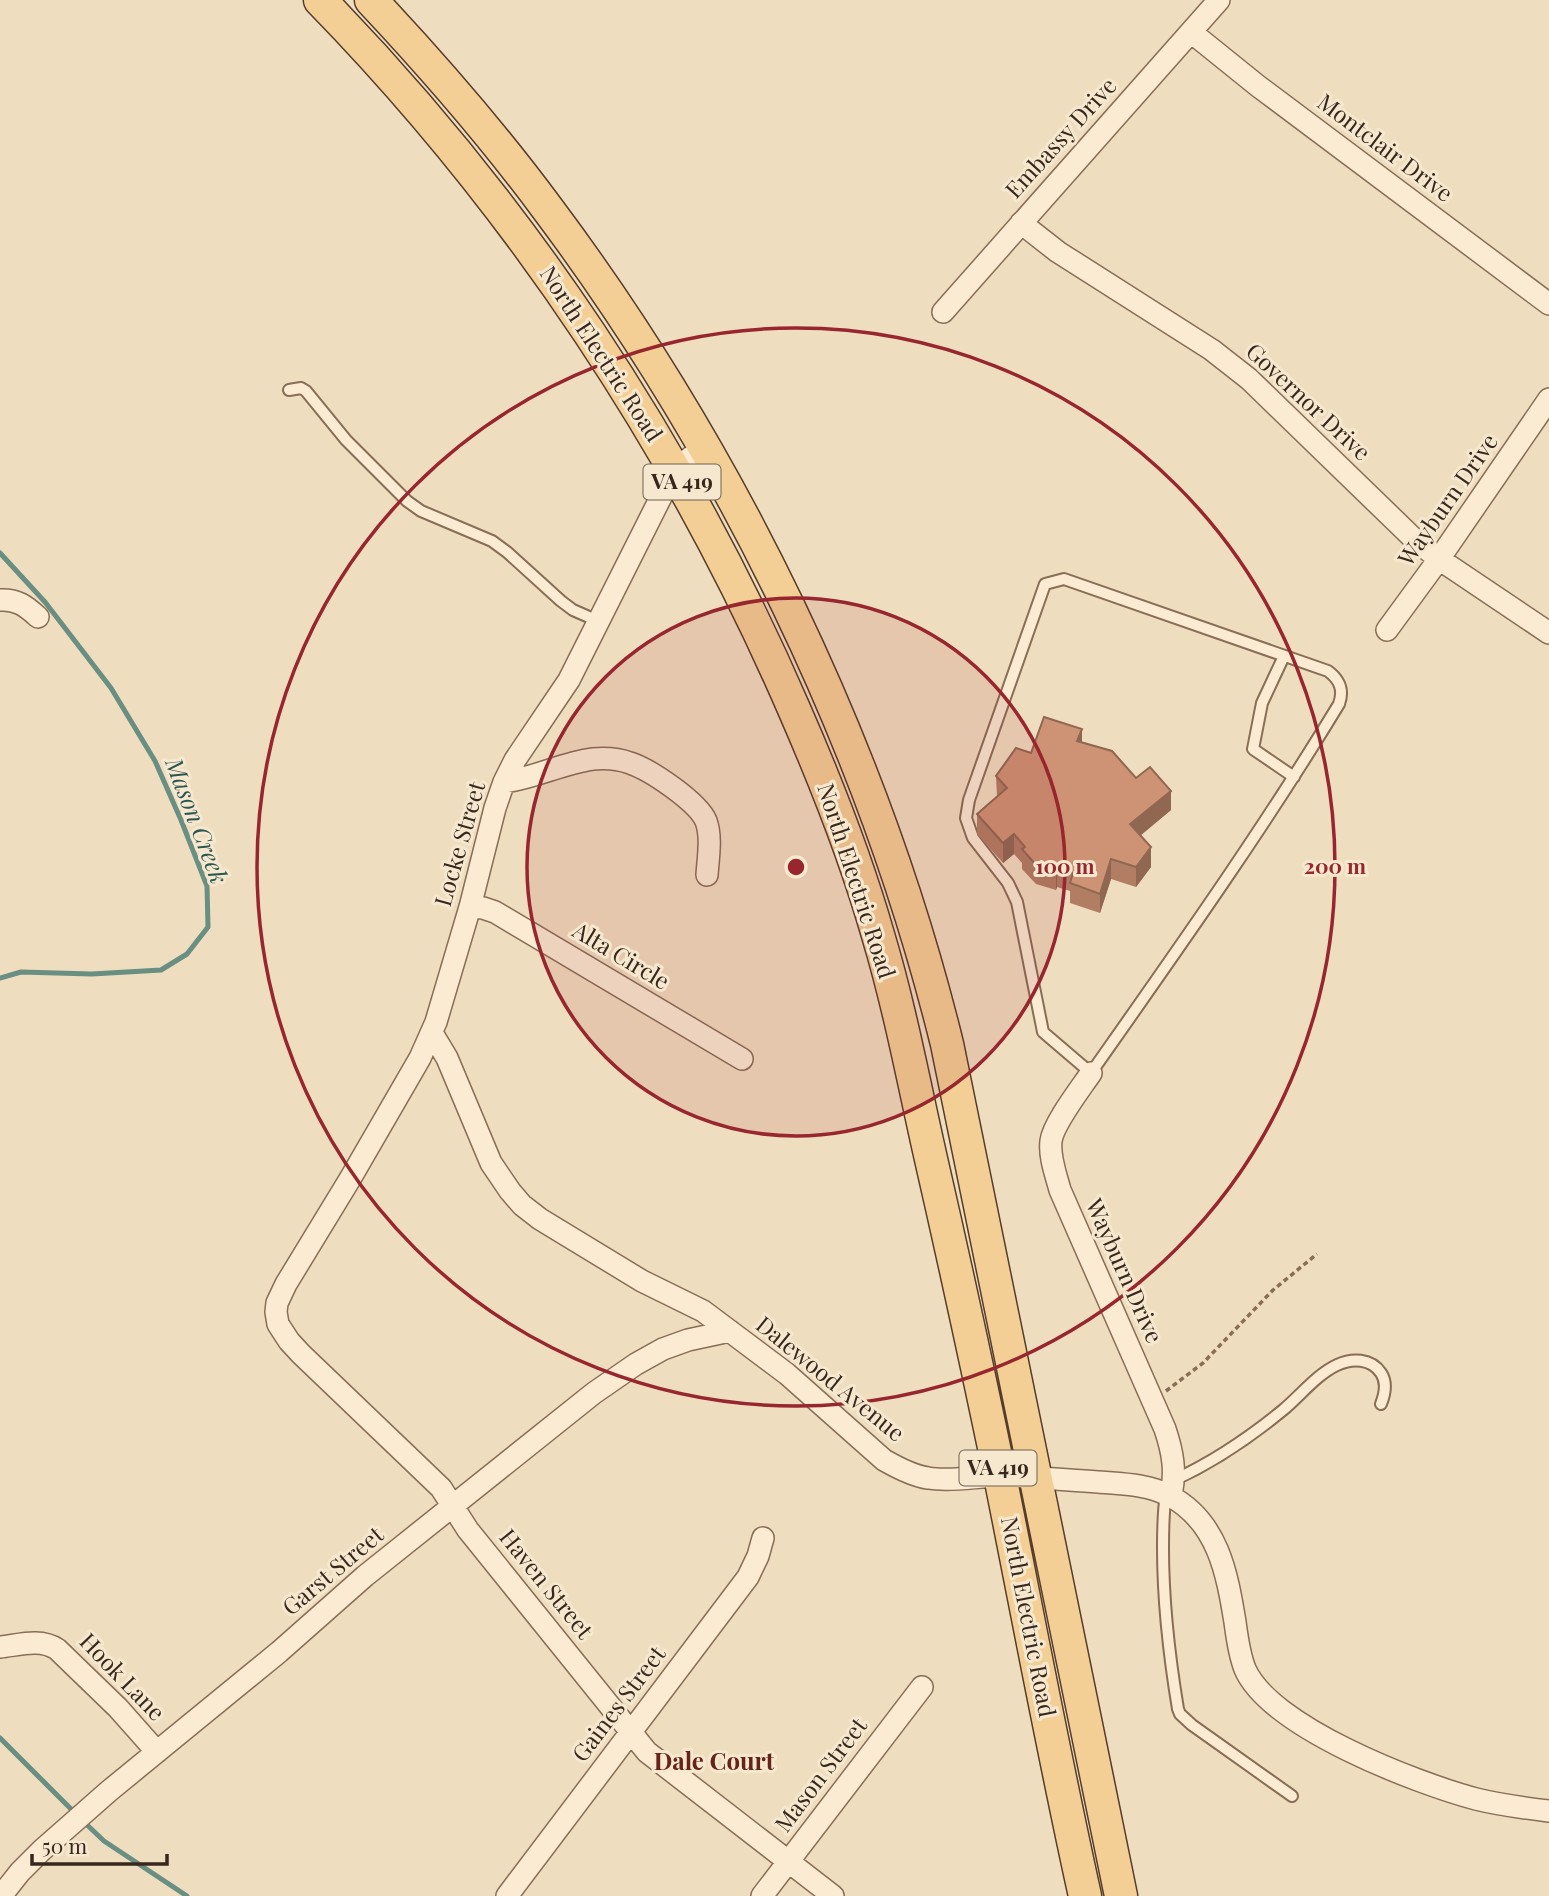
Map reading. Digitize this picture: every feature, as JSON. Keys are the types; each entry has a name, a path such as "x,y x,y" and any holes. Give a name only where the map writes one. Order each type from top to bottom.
{"main road":[{"name":"North Electric Road","path":"320,0 414,102 473,173 582,320 675,469 724,558 771,655 811,748 878,934 957,1272 1061,1790 1085,1896"},
{"name":"North Electric Road","path":"371,0 492,137 547,207 602,284 674,395 757,542 810,653 851,749 911,915 947,1044 1121,1896"}],"street":[{"name":"Embassy Drive","path":"943,312 1219,0"},
{"name":"Montclair Drive","path":"1191,32 1258,86 1549,304"},
{"name":"Governor Drive","path":"1021,223 1058,252 1212,350 1249,379 1414,539 1549,634"},
{"name":"Wayburn Drive","path":"1387,630 1549,399"},
{"name":"Locke Street","path":"294,1271 350,1179 432,1033 504,782 515,760 569,680 675,469 704,447"},
{"path":"0,600 15,601 26,606 38,617"},
{"path":"504,782 595,759 630,763 646,770 673,787 705,818 708,828 707,875"},
{"name":"Alta Circle","path":"470,906 495,912 742,1059"},
{"name":"Dalewood Avenue","path":"432,1033 447,1058 491,1163 522,1205 540,1219 642,1281 703,1311 787,1374 884,1460 902,1470 926,1478 1000,1476 1133,1484 1171,1490 1203,1523 1213,1538 1229,1583 1237,1637 1245,1668 1254,1683 1270,1700 1300,1724 1352,1751 1430,1785 1476,1799 1549,1811"},
{"name":"Wayburn Drive","path":"1091,1073 1064,1111 1051,1140 1053,1167 1060,1190 1153,1399 1170,1447 1171,1490"},
{"name":"Haven Street","path":"294,1271 277,1303 276,1312 278,1324 289,1341 441,1488 468,1530 647,1752 833,1896"},
{"name":"Garst Street","path":"1,1896 42,1850 109,1791 279,1652 365,1576 594,1393 663,1349 688,1340 730,1331"},
{"name":"Gaines Street","path":"507,1896 748,1577 763,1538"},
{"name":"Hook Lane","path":"0,1647 46,1643 57,1648 118,1708 157,1752"},
{"name":"Mason Street","path":"762,1896 922,1687"}],"lane":[{"path":"289,390 306,390 346,440 407,501 421,511 492,541 561,601 573,610 598,621"},
{"path":"1069,580 1284,656 1328,671 1336,677 1341,686 1339,705 1232,873 1091,1073 1043,1032 1017,902 1008,883 973,838 966,818 969,800 1045,584 1069,580"},
{"path":"1284,656 1262,703 1253,749 1294,777"},
{"path":"1292,1797 1180,1714 1170,1662 1164,1581 1163,1510 1171,1490 1263,1425 1325,1372 1338,1365 1361,1360 1379,1370 1384,1379 1385,1390 1381,1404"}],"path":[{"path":"1153,1399 1203,1363 1273,1290 1317,1254"}],"building":[{"path":"1044,717 1082,729 1077,741 1112,751 1136,778 1150,767 1171,791 1130,824 1151,847 1136,867 1111,859 1100,894 1070,883 1073,873 1057,867 1056,870 1036,865 1022,849 1025,847 1014,834 1003,843 977,814 1007,788 996,776 1016,748 1031,753"}],"waterway":[{"name":"Mason Creek","path":"0,553 45,602 111,688 155,761 207,886 208,927 187,954 161,970 92,974 21,972 0,978"},
{"name":"Mason Creek","path":"0,1738 77,1815"},
{"name":"Mason Creek","path":"84,1822 104,1841 187,1896"}],"district":[{"name":"Dale Court","path":"714,1762"}]}
